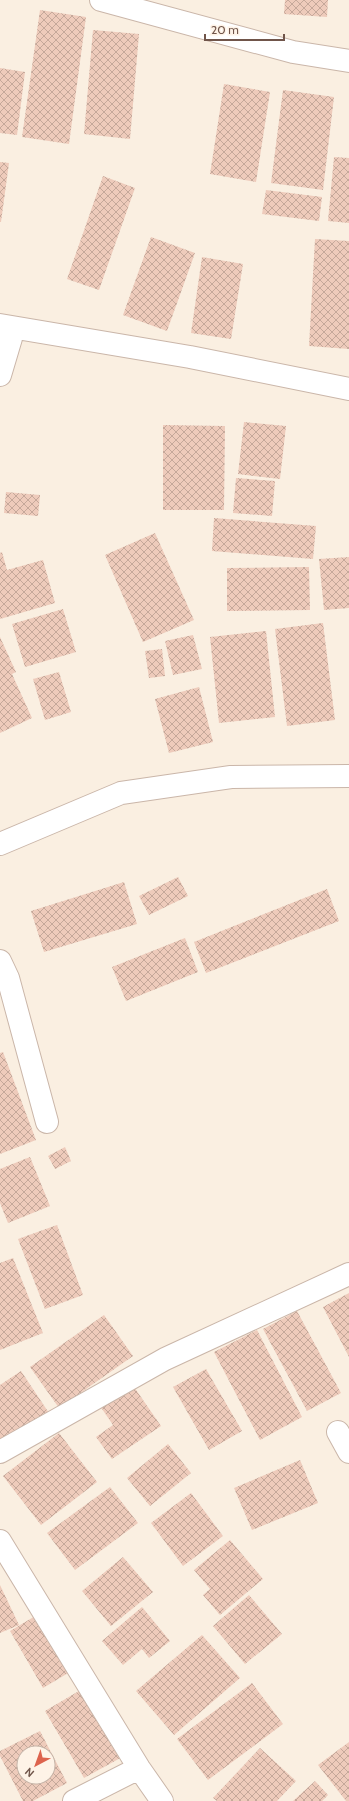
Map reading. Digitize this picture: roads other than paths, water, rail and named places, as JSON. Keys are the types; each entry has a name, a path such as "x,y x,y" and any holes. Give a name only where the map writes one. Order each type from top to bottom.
{"street":[{"path":"101,0 293,52 349,61"},
{"path":"0,375 11,338 4,327"},
{"path":"4,327 190,357 349,389"},
{"path":"0,844 121,793 231,777 349,776"},
{"path":"0,961 8,978 47,1122"},
{"path":"0,1452 165,1359 349,1274"},
{"path":"338,1432 349,1452"},
{"path":"0,1541 139,1768 162,1801"},
{"path":"74,1801 139,1768"}]}
